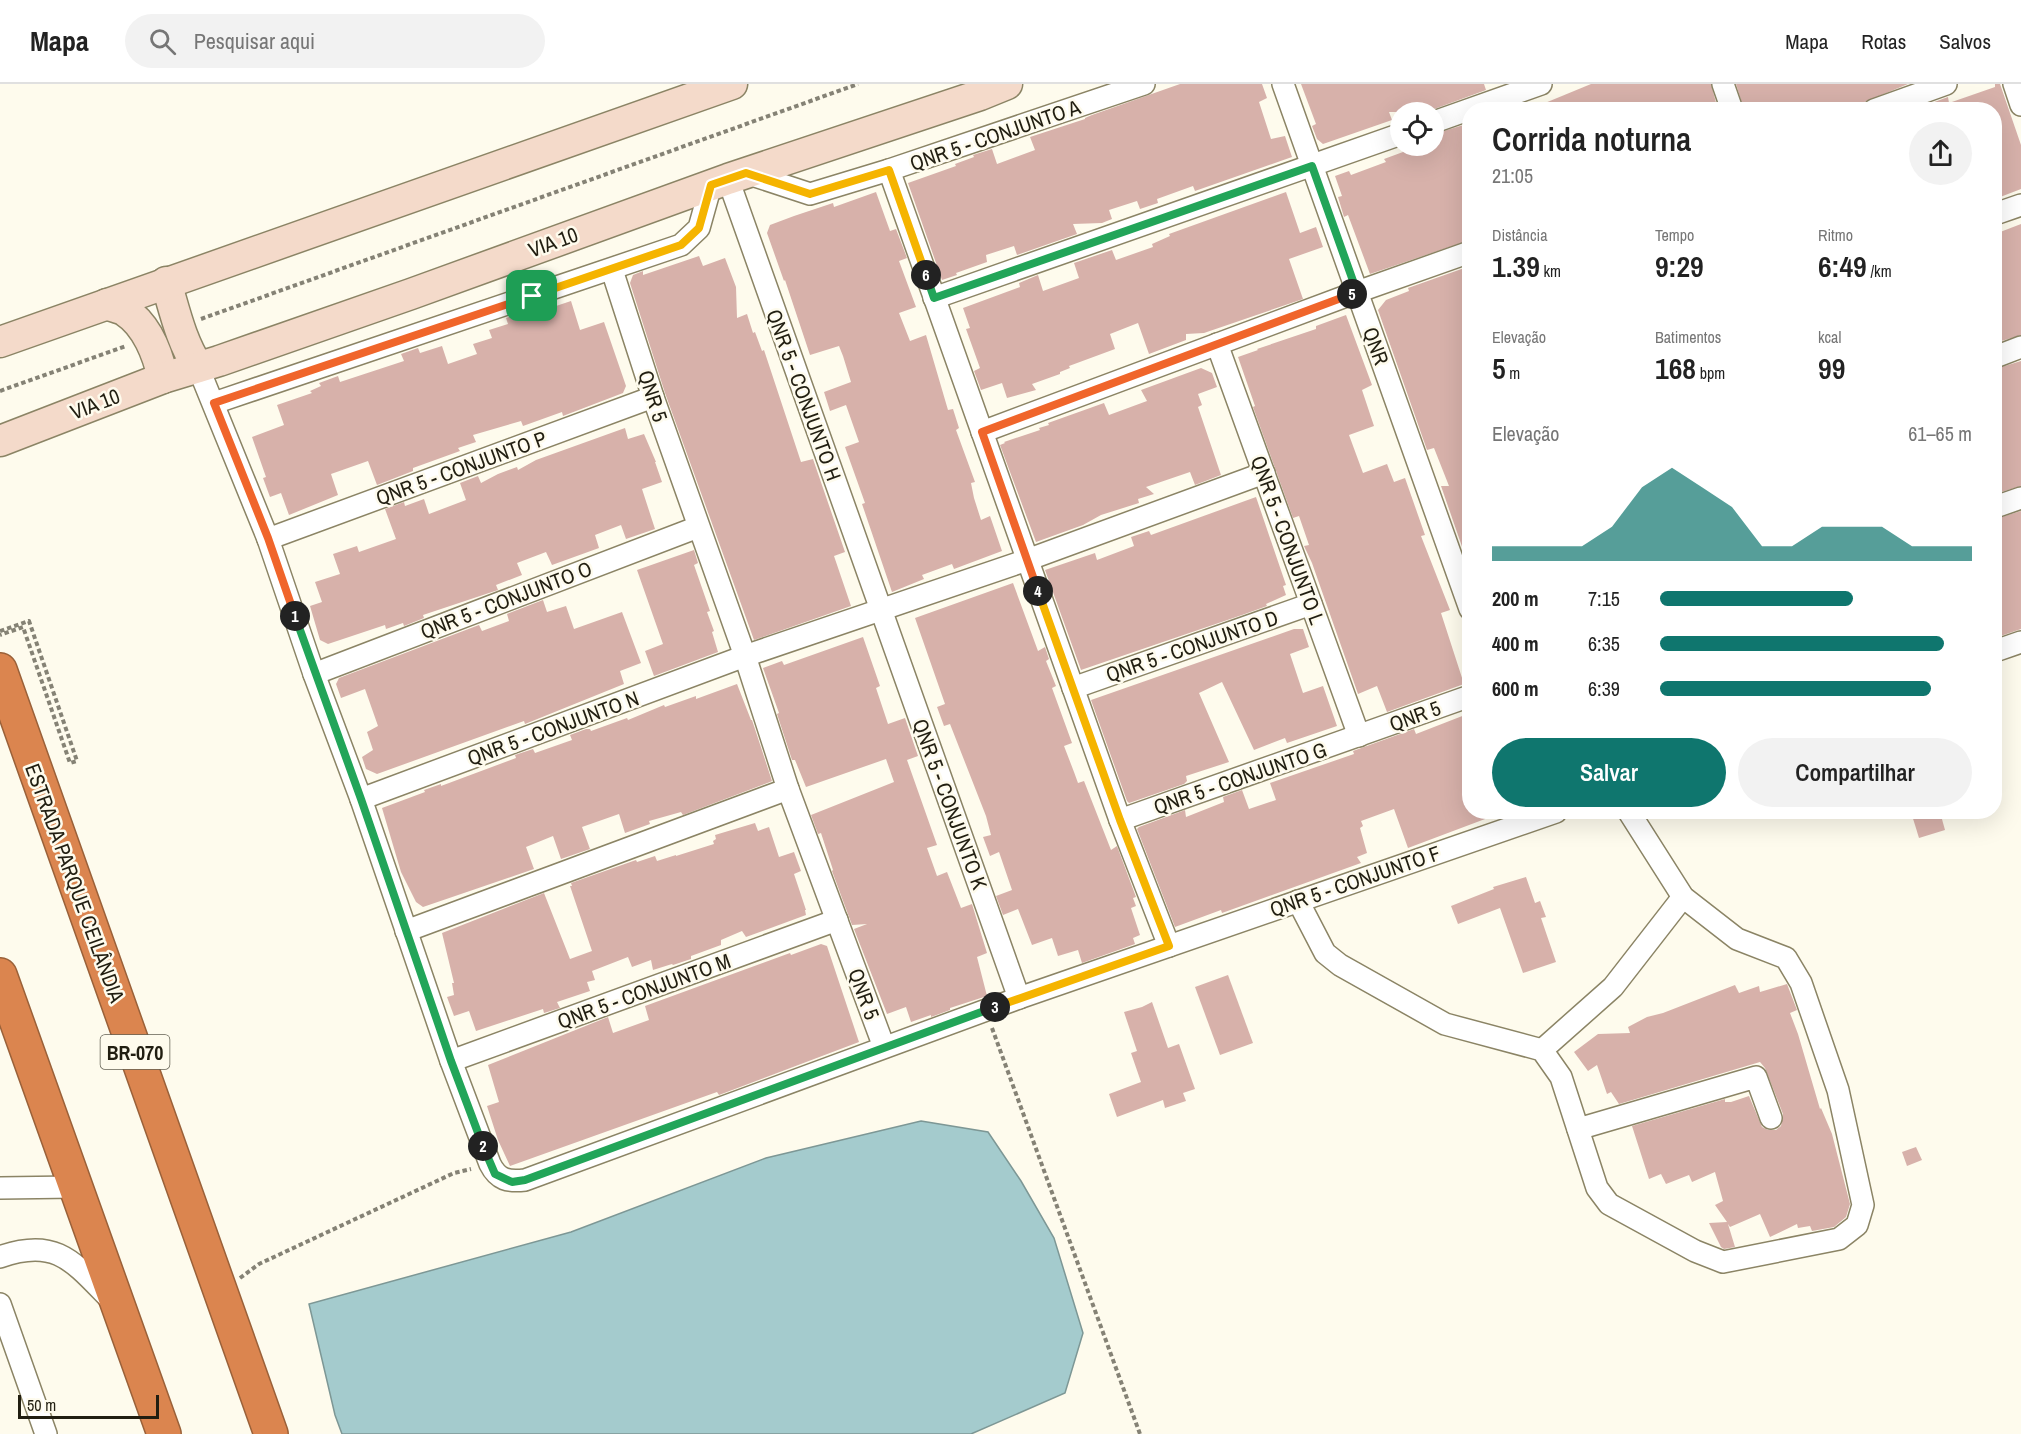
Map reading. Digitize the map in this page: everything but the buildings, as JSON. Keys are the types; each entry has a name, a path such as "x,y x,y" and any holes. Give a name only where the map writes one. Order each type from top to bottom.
{"highway":[{"name":"ESTRADA PARQUE CEILÂNDIA","path":"0,670 271,1434"},
{"path":"0,975 164,1434"}],"main road":[{"path":"0,342 732,84"},
{"name":"VIA 10","path":"0,441 163,378 411,294 728,179 991,88"},
{"path":"166,282 188,351 198,367"},
{"path":"107,304 124,311 139,322 159,360 163,378"}],"street":[{"name":"QNR 5 - CONJUNTO A","path":"728,179 810,194 889,170 1144,84"},
{"name":"QNR","path":"1282,84 1462,587"},
{"path":"1490,102 1540,84"},
{"path":"1723,84 1729,102"},
{"path":"1896,102 1946,84"},
{"path":"2014,84 2021,105"},
{"path":"1444,118 1462,112"},
{"path":"934,298 1390,138"},
{"path":"889,170 1120,820 1169,946"},
{"path":"214,403 681,245 699,228 728,179"},
{"name":"QNR 5 - CONJUNTO H","path":"728,179 881,611"},
{"path":"2002,212 2021,205"},
{"path":"982,432 1462,255"},
{"name":"QNR 5","path":"612,270 653,397 745,656 788,789 884,1047 1169,946"},
{"name":"QNR 5 - CONJUNTO L","path":"1217,344 1359,736"},
{"path":"2002,354 2021,347"},
{"path":"198,367 268,538 451,1061 495,1174 512,1182 525,1180 884,1047"},
{"name":"QNR 5 - CONJUNTO P","path":"268,538 653,397"},
{"path":"745,656 1027,560 1264,473"},
{"path":"2002,505 2021,498"},
{"name":"QNR 5 - CONJUNTO O","path":"314,674 698,527"},
{"name":"QNR 5 - CONJUNTO D","path":"1073,688 1311,604"},
{"name":"QNR 5 - CONJUNTO K","path":"881,611 1019,998"},
{"path":"2002,649 2021,642"},
{"name":"QNR 5 - CONJUNTO N","path":"361,799 745,656"},
{"name":"QNR 5","path":"1359,736 1462,699"},
{"name":"QNR 5 - CONJUNTO G","path":"1120,820 1359,736"},
{"path":"406,931 788,789"},
{"name":"QNR 5 - CONJUNTO F","path":"1169,946 1529,819"},
{"path":"1298,901 1325,953 1340,965 1445,1024 1542,1050 1561,1077 1598,1188 1609,1204 1695,1251 1723,1262 1839,1239 1857,1226 1863,1205 1838,1090 1801,983 1786,958 1737,939 1683,897 1633,819"},
{"path":"1542,1050 1613,987 1683,897"},
{"name":"QNR 5 - CONJUNTO M","path":"451,1061 837,920"},
{"path":"1578,1129 1756,1077 1771,1118"},
{"path":"0,1188 75,1187"},
{"path":"0,1257 18,1251 53,1252 75,1262 118,1307"},
{"path":"0,1304 46,1434"}],"path":[{"path":"179,327 858,84"},
{"path":"0,391 147,338"},
{"path":"29,621 77,761 70,764 23,627 0,633 29,621"},
{"path":"986,1010 1140,1434"},
{"path":"220,1292 259,1264 454,1173 490,1164"}],"water":[{"path":"921,1121 988,1132 1021,1181 1054,1238 1083,1333 1065,1393 971,1434 342,1434 335,1415 309,1304 571,1232 766,1158"}],"route":[{"path":"1312,166 1357,292 982,432 1120,820 1169,946 884,1047 525,1180 512,1182 495,1174 451,1061 268,538 214,403 532,296 681,245 699,228 711,185 746,173 810,194 889,170 934,298 1312,166"}]}
